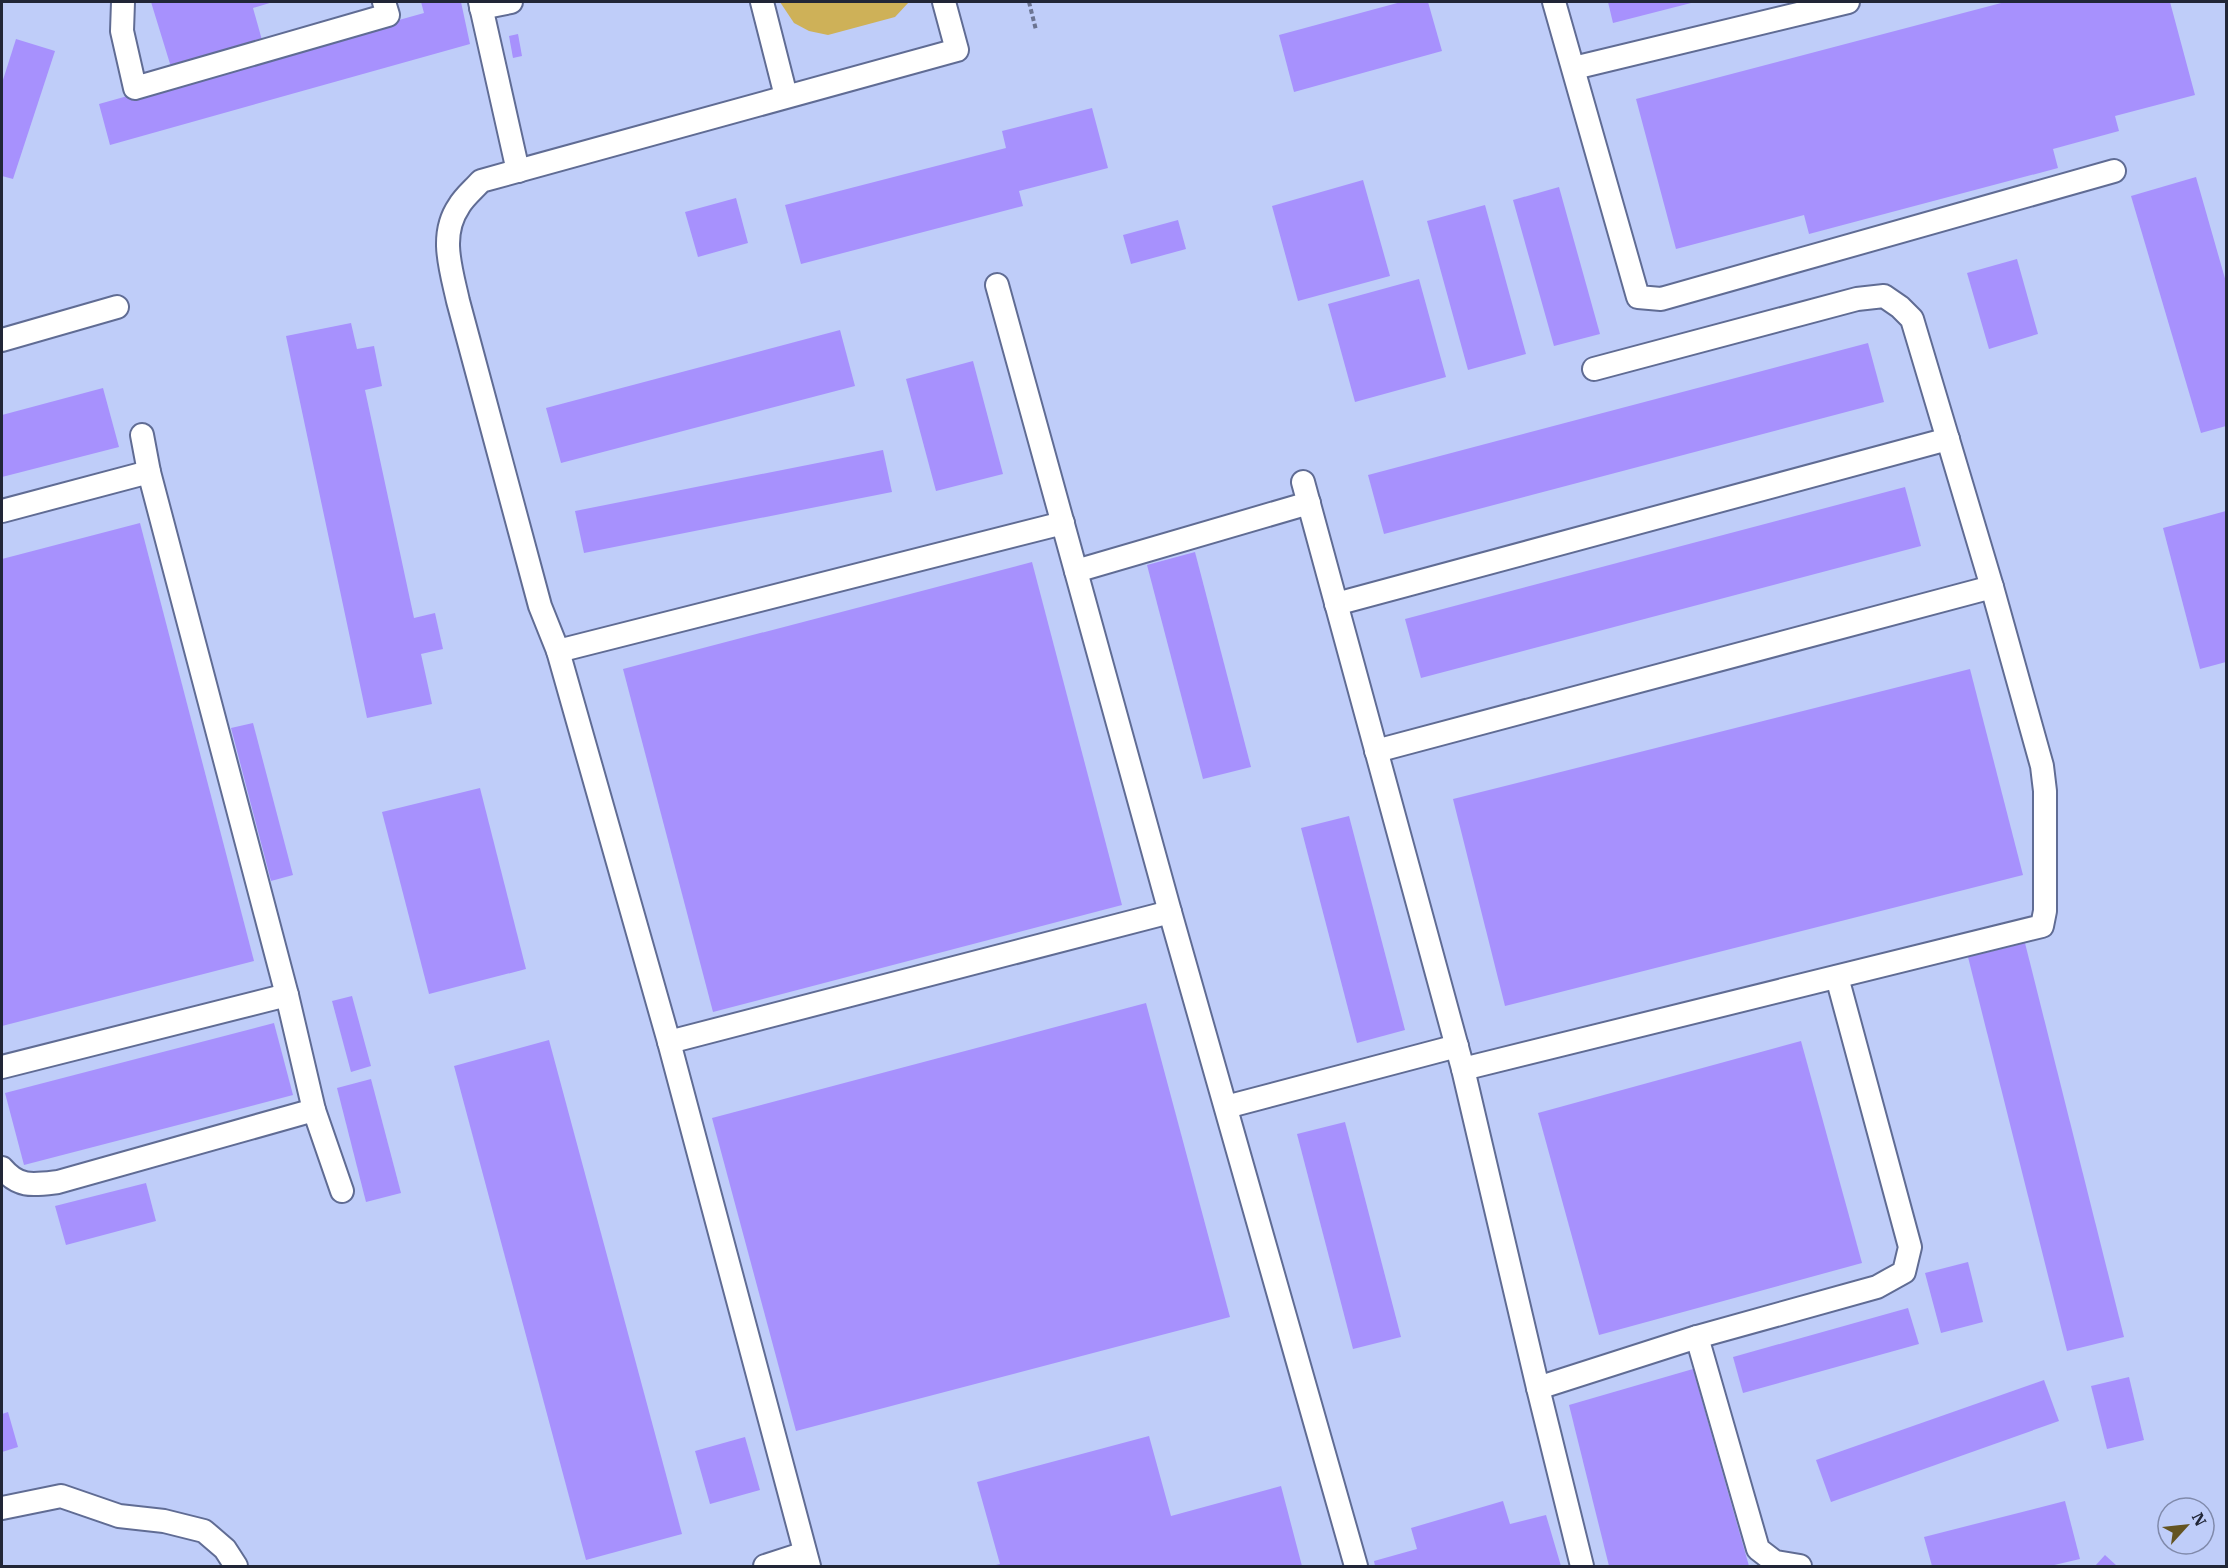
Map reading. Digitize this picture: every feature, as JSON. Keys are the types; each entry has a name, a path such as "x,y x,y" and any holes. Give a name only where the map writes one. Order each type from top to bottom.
{"street":[{"path":"123,2 122,32 135,88 388,15 384,2"},
{"path":"511,2 481,5 518,171"},
{"path":"762,2 786,96"},
{"path":"765,1566 807,1559 669,1042 558,651 540,606 449,261 447,233 459,206 481,181 957,50 944,2"},
{"path":"1554,2 1638,297 1661,299 2114,171"},
{"path":"1574,68 1848,2"},
{"path":"997,285 1170,912 1356,1566"},
{"path":"1463,1069 2042,926 2045,911 2045,802 2042,766 1992,586 1912,319 1884,296 1857,299 1594,369"},
{"path":"2,340 117,307"},
{"path":"142,435 149,472 287,995 314,1110 342,1191"},
{"path":"1336,603 1948,439"},
{"path":"2,512 149,472"},
{"path":"1076,571 1306,492 1463,1069 1582,1566"},
{"path":"558,651 1063,522"},
{"path":"1376,751 1992,586"},
{"path":"669,1042 1170,912"},
{"path":"1538,1388 1697,1337 1877,1287 1904,1272 1910,1247 1838,977"},
{"path":"2,1067 287,995"},
{"path":"1226,1107 1457,1046"},
{"path":"2,1167 10,1178 30,1186 58,1182 314,1110"},
{"path":"1697,1337 1758,1549 1776,1562 1800,1566"},
{"path":"2,1508 61,1496 119,1516 164,1521 204,1531 225,1549 236,1566"}],"path":[{"path":"1029,2 1036,30"}],"shaded area":[{"path":"780,2 909,2 895,17 828,35 809,31 794,23"}],"building":[{"path":"151,2 273,2 253,8 262,40 171,67"},
{"path":"421,2 461,2 470,44 110,145 99,104 424,13"},
{"path":"1401,2 1428,2 1442,51 1294,92 1279,35"},
{"path":"1608,2 1695,2 1613,23"},
{"path":"2005,2 2170,2 2195,95 2115,116 2119,131 2053,149 2058,168 1809,234 1804,215 1676,249 1636,99"},
{"path":"518,34 522,56 513,58 509,36"},
{"path":"16,39 55,51 13,179 2,176 2,83"},
{"path":"1092,108 1108,168 1019,191 1023,206 801,264 785,205 1006,148 1002,131"},
{"path":"2196,177 2226,282 2226,426 2201,433 2131,196"},
{"path":"1363,180 1390,276 1298,301 1272,206"},
{"path":"1559,187 1600,334 1554,346 1513,200"},
{"path":"736,198 748,243 698,257 685,212"},
{"path":"1485,205 1526,354 1468,370 1427,221"},
{"path":"1178,220 1186,249 1131,264 1123,235"},
{"path":"2017,259 2038,334 1989,349 1967,273"},
{"path":"1419,279 1446,377 1355,402 1328,304"},
{"path":"351,323 357,349 374,346 382,386 365,390 414,618 435,613 443,649 421,654 432,704 367,718 286,336"},
{"path":"840,330 855,386 561,463 546,408"},
{"path":"1868,343 1884,402 1384,534 1368,475"},
{"path":"973,361 1003,474 936,491 906,379"},
{"path":"103,388 119,447 2,477 2,415"},
{"path":"883,450 892,492 584,553 575,511"},
{"path":"1905,487 1921,546 1421,678 1405,619"},
{"path":"2226,511 2226,662 2200,669 2163,528"},
{"path":"140,523 254,961 2,1026 2,559"},
{"path":"1195,552 1251,767 1203,779 1147,565"},
{"path":"1032,562 1122,905 713,1012 623,669"},
{"path":"1970,669 2023,875 1505,1006 1453,799"},
{"path":"253,723 293,875 271,881 231,728"},
{"path":"480,788 526,969 429,994 382,812"},
{"path":"1349,816 1405,1030 1357,1043 1301,828"},
{"path":"2025,943 2124,1337 2067,1351 1968,957"},
{"path":"352,996 371,1066 351,1072 332,1001"},
{"path":"1146,1003 1230,1317 796,1431 712,1118"},
{"path":"274,1023 293,1095 24,1165 5,1093"},
{"path":"549,1040 682,1534 586,1560 454,1066"},
{"path":"1801,1041 1862,1263 1599,1335 1538,1113"},
{"path":"371,1079 401,1193 366,1202 337,1088"},
{"path":"1345,1122 1401,1337 1353,1349 1297,1134"},
{"path":"146,1183 156,1221 66,1245 55,1206"},
{"path":"1968,1262 1983,1322 1941,1333 1925,1273"},
{"path":"1908,1308 1919,1344 1743,1393 1733,1357"},
{"path":"1693,1369 1749,1566 1609,1566 1569,1405"},
{"path":"2129,1377 2144,1440 2107,1449 2091,1386"},
{"path":"2044,1380 2059,1421 1831,1502 1816,1460"},
{"path":"8,1412 18,1447 2,1452 2,1414"},
{"path":"1149,1436 1171,1516 1281,1486 1302,1566 991,1566 1000,1564 977,1482"},
{"path":"745,1437 760,1490 710,1504 695,1451"},
{"path":"1503,1501 1510,1524 1546,1515 1561,1566 1375,1566 1374,1561 1417,1549 1411,1528"},
{"path":"2065,1501 2080,1559 2050,1566 1932,1566 1924,1537"},
{"path":"2105,1555 2117,1566 2095,1566"}]}
